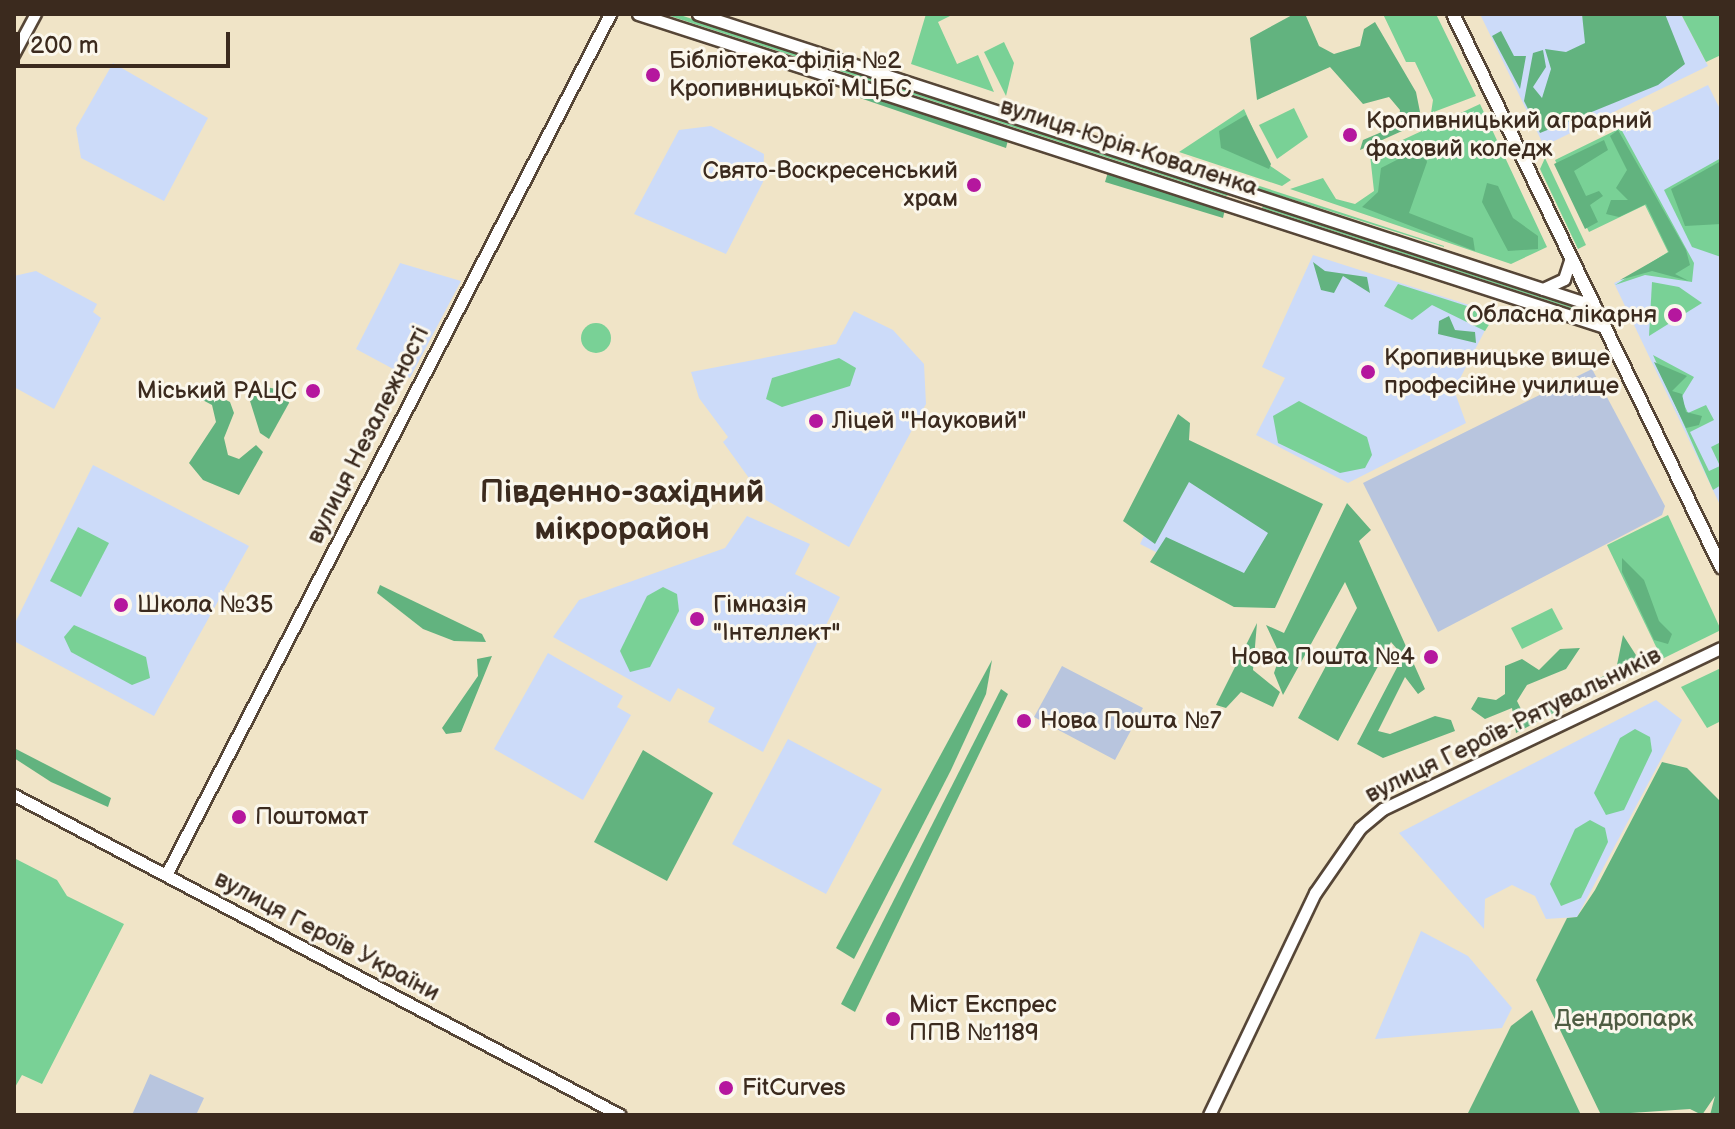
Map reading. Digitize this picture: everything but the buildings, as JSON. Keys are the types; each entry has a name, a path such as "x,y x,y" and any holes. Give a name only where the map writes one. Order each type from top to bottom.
{"main road":[{"name":"вулиця Незалежності","path":"166,875 610,14"},
{"name":"вулиця Юрія Коваленка","path":"638,14 1605,327"},
{"name":"вулиця Юрія Коваленка","path":"698,14 1595,306"},
{"path":"1453,14 1721,567"},
{"path":"1543,289 1564,279 1571,257"},
{"name":"вулиця Героїв-Рятувальників","path":"1209,1115 1315,893 1360,828 1383,809 1721,648"},
{"name":"вулиця Героїв України","path":"14,795 620,1115"}],"street":[{"path":"14,55 36,14"}],"shaded area":[{"path":"1480,14 1681,14 1708,66 1544,146"},
{"path":"113,63 208,118 164,201 81,158 76,128"},
{"name":"Обласна лікарня","path":"1708,85 1721,111 1721,507 1614,283 1674,254 1614,131"},
{"path":"711,126 764,154 763,182 726,254 634,214 679,130"},
{"name":"Кропивницьке вище професійне училище","path":"1313,255 1494,313 1454,390 1466,423 1348,483 1256,435 1285,378 1262,367"},
{"path":"400,263 461,281 410,378 356,349"},
{"path":"36,271 97,304 93,312 101,318 54,409 14,387 14,276"},
{"name":"Ліцей \"Науковий\"","path":"854,311 893,330 924,364 926,404 849,547 764,499 723,442 728,437 699,398 691,372 836,344"},
{"path":"1592,369 1665,506 1662,515 1438,632 1363,483"},
{"path":"1182,459 1298,521 1257,603 1140,544"},
{"name":"Школа №35","path":"93,465 249,546 154,716 14,641 14,625"},
{"name":"Гімназія \"Інтеллект\"","path":"747,516 810,544 795,574 840,597 763,752 708,722 715,708 678,688 670,702 553,637 579,600 725,548"},
{"path":"548,653 623,696 617,707 631,715 583,800 494,749"},
{"path":"1062,666 1143,708 1115,760 1034,717"},
{"path":"1656,700 1682,720 1577,917 1546,919 1535,896 1512,885 1485,899 1484,929 1399,833"},
{"path":"788,739 882,789 826,894 732,844"},
{"path":"1421,931 1468,956 1512,1008 1502,1028 1375,1039"},
{"path":"150,1074 204,1098 196,1115 132,1115"}],"green space":[{"path":"664,14 677,14 1229,195 1226,196"},
{"path":"926,14 950,16 938,22 957,64 978,55 994,92 911,64"},
{"path":"1294,14 1306,16 1319,46 1334,54 1360,46 1364,29 1375,22 1416,92 1422,122 1360,150 1363,140 1398,125 1400,110 1389,97 1363,104 1330,67 1257,100 1250,38"},
{"path":"1383,14 1436,14 1476,96 1431,113 1433,100 1415,62 1406,62"},
{"path":"1582,14 1665,14 1685,64 1658,85 1540,133 1524,101 1533,53 1543,50 1546,67 1533,87 1542,98 1551,69 1545,49 1566,52 1585,43"},
{"path":"1681,14 1721,14 1721,55 1706,62"},
{"path":"1501,31 1514,56 1526,56 1520,89 1492,36"},
{"path":"1004,42 1014,63 1006,96 984,52"},
{"path":"859,91 1008,140 1006,148 860,98"},
{"path":"1480,104 1547,247 1511,264 1290,189 1323,178 1336,199 1355,204 1374,191 1370,155"},
{"path":"1294,108 1308,137 1277,159 1259,125"},
{"path":"1244,109 1269,165 1291,180 1282,186 1179,152"},
{"path":"1246,115 1271,164 1269,169 1221,148 1219,131"},
{"path":"1641,118 1621,129 1694,263 1692,282 1645,275 1615,285 1668,252 1645,205 1589,232 1555,160"},
{"path":"1618,130 1686,250 1690,265 1675,274 1689,281 1652,271 1620,280 1669,252 1646,204 1619,217 1606,214 1611,200 1628,200 1616,188 1627,170 1610,136"},
{"path":"1604,140 1608,150 1574,171 1586,196 1599,191 1603,196 1590,205 1598,222 1585,229 1554,164"},
{"path":"1422,147 1427,162 1409,213 1473,238 1475,251 1362,207 1378,192 1381,168"},
{"path":"1167,156 1444,246 1444,247 1169,161"},
{"path":"1545,158 1586,245 1578,249 1540,169"},
{"path":"1721,158 1721,257 1692,247 1664,190"},
{"path":"1721,161 1721,224 1685,226 1671,189"},
{"path":"1108,172 1225,209 1223,218 1105,182"},
{"path":"1487,183 1498,186 1513,218 1538,236 1538,249 1508,251 1482,202"},
{"path":"1264,204 1579,307 1580,311 1262,208"},
{"path":"1313,262 1325,271 1367,277 1370,293 1343,276 1334,293 1321,290"},
{"path":"1652,282 1679,287 1702,303 1649,336"},
{"path":"1398,284 1495,315 1485,331 1432,305 1412,320 1384,306"},
{"path":"1449,316 1455,330 1475,332 1476,343 1438,334 1439,321"},
{"path":"596,323 607,327 611,338 607,349 596,353 585,349 581,338 585,327"},
{"path":"1653,355 1694,377 1681,398 1688,413 1706,405 1714,420 1690,432 1709,471 1720,466 1711,447 1721,442 1721,485 1713,490"},
{"path":"839,358 856,368 850,386 782,407 766,399 772,378"},
{"path":"1654,362 1687,376 1672,391 1682,394 1686,412 1702,416 1699,425 1686,428"},
{"path":"261,386 286,391 289,403 269,439 260,433 250,401"},
{"path":"202,388 230,402 234,413 224,438 228,455 239,459 256,445 263,452 239,495 203,480 189,463 216,422 212,405 197,397"},
{"path":"1299,401 1367,437 1372,455 1365,468 1340,473 1278,443 1273,416"},
{"path":"1178,414 1190,423 1189,440 1323,504 1275,608 1234,607 1150,562 1166,537 1244,573 1268,533 1189,482 1155,544 1123,521"},
{"path":"1347,503 1371,530 1359,541 1425,689 1418,694 1405,677 1378,731 1390,734 1435,716 1451,720 1455,731 1383,758 1357,744 1403,656 1391,642 1338,741 1298,718 1357,608 1345,582 1283,695 1274,673 1280,655 1266,625 1284,633"},
{"path":"1668,515 1721,630 1662,659 1607,545"},
{"path":"78,527 109,543 81,597 50,581"},
{"path":"1622,558 1644,580 1659,621 1672,634 1668,644 1654,640 1622,572"},
{"path":"380,585 482,634 486,642 454,641 423,629 377,593"},
{"path":"663,587 677,594 679,611 650,667 630,672 620,651 647,596"},
{"path":"1552,608 1563,629 1522,649 1511,628"},
{"path":"1257,623 1253,670 1280,692 1273,707 1241,692 1226,708 1216,705"},
{"path":"74,625 146,657 150,678 132,685 71,652 64,637"},
{"path":"1623,635 1643,666 1516,733 1512,708 1485,719 1471,709 1478,697 1496,700 1505,694 1505,666 1522,659 1539,670 1560,649 1580,648 1566,669 1527,685 1517,701 1524,715 1616,670"},
{"path":"492,656 461,732 446,734 442,728 478,676 477,659"},
{"path":"992,660 986,694 951,770 854,959 836,948"},
{"path":"1721,668 1721,721 1707,728 1681,687"},
{"path":"1001,689 1008,694 855,1012 841,1004"},
{"path":"1635,729 1650,737 1652,751 1624,810 1606,815 1594,793 1620,738"},
{"path":"14,748 111,798 108,807 51,782 14,758"},
{"path":"643,750 713,793 667,881 594,842"},
{"name":"Дендропарк","path":"1662,762 1687,768 1721,802 1721,1115 1710,1115 1715,1096 1702,1115 1690,1109 1601,1115 1536,980 1567,918 1577,917 1595,890"},
{"path":"1590,820 1605,828 1608,842 1581,898 1561,906 1550,884 1575,829"},
{"path":"14,858 57,880 67,896 124,924 42,1084 22,1075 14,1089"},
{"path":"1532,1010 1581,1115 1467,1115 1511,1026"}],"place":[{"name":"Бібліотека-філія №2 Кропивницької МЦБС","path":"653,75"},
{"name":"Кропивницький аграрний фаховий коледж","path":"1350,135"},
{"name":"Свято-Воскресенський храм","path":"974,185"},
{"name":"Обласна лікарня","path":"1675,315"},
{"name":"Кропивницьке вище професійне училище","path":"1368,372"},
{"name":"Міський РАЦС","path":"313,391"},
{"name":"Ліцей \"Науковий\"","path":"816,421"},
{"name":"Школа №35","path":"121,605"},
{"name":"Гімназія \"Інтеллект\"","path":"697,619"},
{"name":"Нова Пошта №4","path":"1431,657"},
{"name":"Нова Пошта №7","path":"1024,721"},
{"name":"Поштомат","path":"239,817"},
{"name":"Міст Експрес ППВ №1189","path":"893,1019"},
{"name":"FitCurves","path":"726,1088"}],"district":[{"name":"Південно-західний мікрорайон","path":"622,512"}]}
